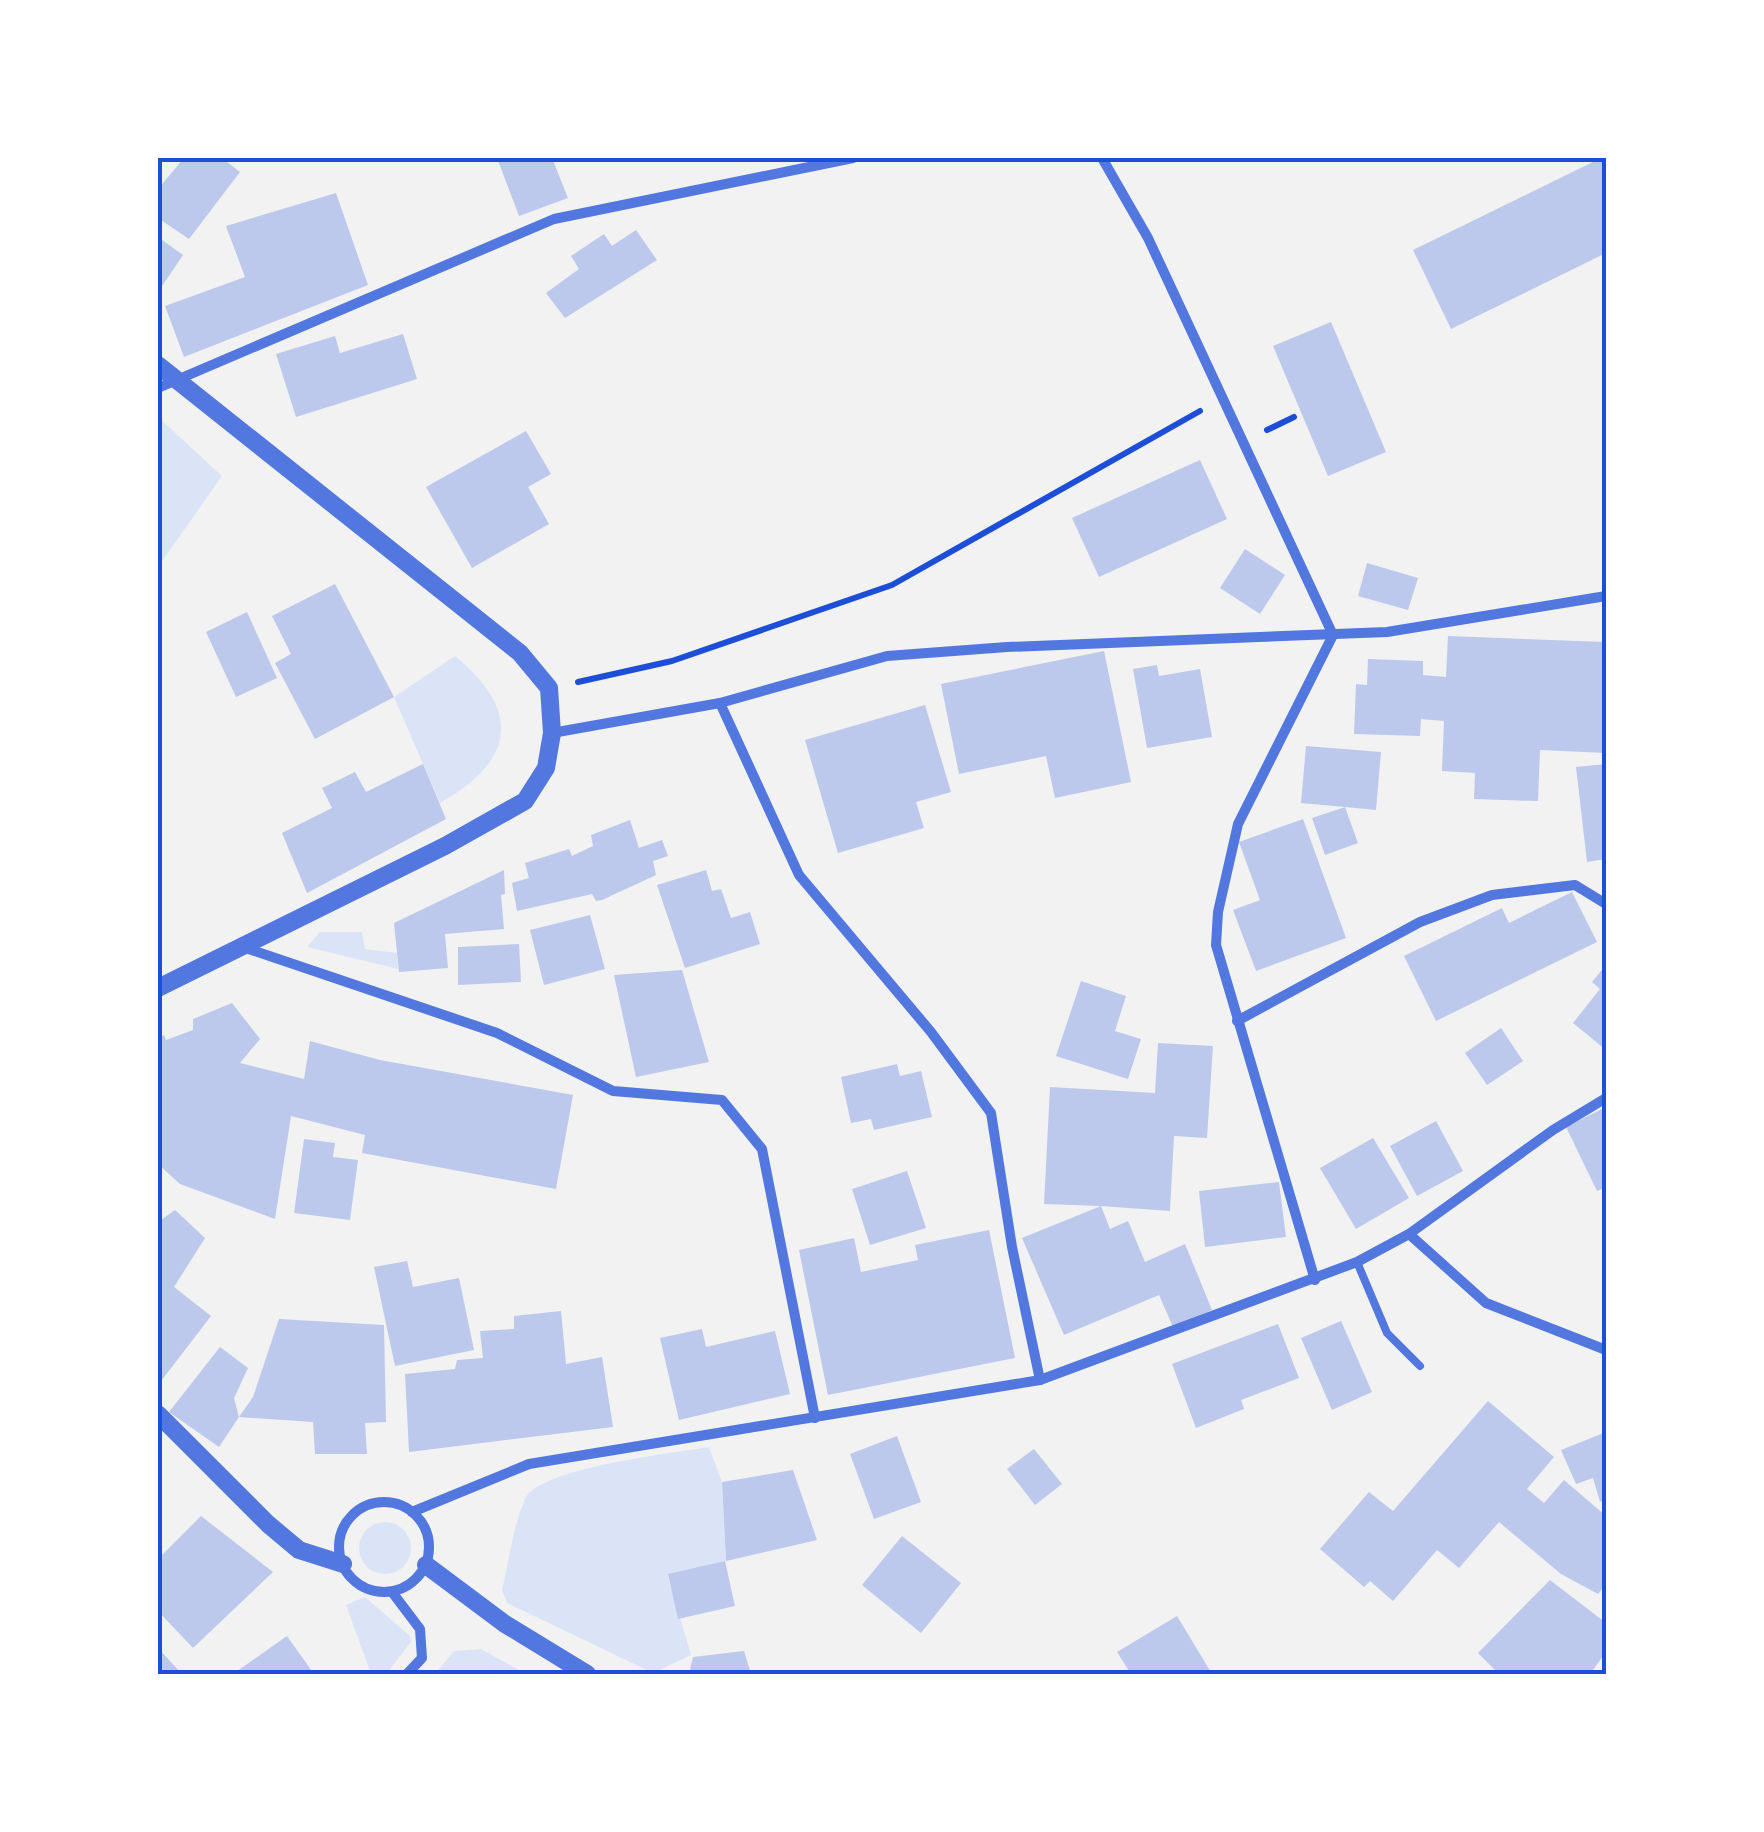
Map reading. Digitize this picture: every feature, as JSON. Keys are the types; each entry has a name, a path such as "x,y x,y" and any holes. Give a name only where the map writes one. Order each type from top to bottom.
{"street":[{"path":"158,388 554,218 852,158"},
{"path":"1102,158 1148,238 1333,634"},
{"path":"158,365 520,652 549,688 552,733 546,768 525,802 445,846 158,988"},
{"path":"552,733 720,704 887,656 1008,647 1387,632 1606,596"},
{"path":"1315,1280 1216,945 1218,912 1238,824 1333,634"},
{"path":"720,704 799,876 931,1032 991,1112 1012,1247 1040,1380"},
{"path":"1237,1021 1420,922 1492,895 1575,885 1606,904"},
{"path":"239,946 496,1033 613,1091 722,1100 762,1150 815,1418"},
{"path":"412,1512 529,1464 1040,1380 1357,1262 1409,1234 1553,1130 1606,1098"},
{"path":"1409,1234 1486,1302 1606,1350"},
{"path":"158,1414 299,1550 343,1564"},
{"path":"385,1502 412,1512 428,1536 426,1565 418,1578 392,1592 362,1587 343,1564 341,1534 358,1511 385,1502"},
{"path":"426,1565 505,1624 586,1674"},
{"path":"392,1592 420,1630 422,1658 407,1674"}],"lane":[{"path":"1357,1262 1387,1333 1420,1366"}],"path":[{"path":"549,688 672,661 892,585 1203,410"}],"shaded area":[{"path":"158,417 222,476 158,567"},
{"path":"455,656 492,697 500,716 501,735 483,770 440,803 394,697"},
{"path":"320,932 362,932 365,949 397,953 398,969 307,947"},
{"path":"709,1447 722,1482 726,1561 668,1577 691,1655 653,1673 507,1603 502,1590 514,1532 525,1499 535,1488 609,1464"},
{"path":"385,1522 403,1530 411,1548 403,1566 385,1574 367,1566 359,1548 367,1530"},
{"path":"365,1597 410,1636 411,1642 386,1674 371,1674 346,1605"},
{"path":"481,1649 526,1674 435,1674 454,1651"}],"building":[{"path":"184,158 222,158 240,172 189,239 158,218 158,189"},
{"path":"497,158 552,158 568,198 519,216"},
{"path":"1606,158 1606,253 1451,329 1413,250"},
{"path":"336,193 368,285 184,357 165,306 245,277 226,226"},
{"path":"636,230 657,260 565,318 546,293 579,269 571,256 604,234 612,246"},
{"path":"158,237 183,255 158,292"},
{"path":"1331,322 1386,452 1328,476 1273,346"},
{"path":"403,334 417,379 296,417 276,354 335,336 340,353"},
{"path":"526,431 551,474 528,487 549,524 472,568 426,487"},
{"path":"1200,460 1227,519 1099,577 1072,518"},
{"path":"1245,549 1285,575 1260,614 1220,588"},
{"path":"1367,563 1418,578 1408,610 1358,596"},
{"path":"335,584 394,697 315,739 275,663 291,654 272,616"},
{"path":"247,612 277,678 236,697 206,632"},
{"path":"1448,636 1606,642 1606,753 1540,750 1538,801 1474,799 1475,773 1442,771 1444,721 1421,719 1420,736 1354,734 1356,684 1367,685 1368,659 1423,661 1423,675 1446,677"},
{"path":"1104,651 1131,782 1055,798 1046,756 959,774 941,684"},
{"path":"1157,665 1159,676 1200,669 1212,737 1147,748 1133,669"},
{"path":"925,705 951,792 916,802 924,828 838,853 805,740"},
{"path":"1306,746 1381,752 1376,810 1301,803"},
{"path":"423,764 446,819 307,893 282,833 332,808 322,788 355,772 366,792"},
{"path":"1606,764 1606,859 1587,862 1576,767"},
{"path":"1345,807 1358,843 1325,855 1312,818"},
{"path":"1303,819 1346,938 1256,971 1233,910 1260,900 1239,842"},
{"path":"630,820 639,848 662,840 668,856 653,861 656,875 602,900 596,901 592,894 517,911 512,883 529,878 525,863 569,849 572,856 593,846 591,835"},
{"path":"504,870 504,929 445,934 448,968 399,972 394,923"},
{"path":"706,870 712,891 721,889 731,918 750,912 760,944 685,968 657,885"},
{"path":"1572,892 1597,942 1436,1021 1404,956 1502,908 1509,923"},
{"path":"590,915 605,969 544,985 530,930"},
{"path":"519,944 521,982 458,985 458,947"},
{"path":"1606,965 1606,1050 1573,1023 1600,989 1592,982"},
{"path":"682,970 709,1062 636,1077 614,975"},
{"path":"1081,981 1126,996 1115,1031 1141,1039 1128,1079 1056,1056"},
{"path":"232,1003 260,1039 240,1063 304,1079 310,1041 380,1060 573,1095 556,1189 362,1153 365,1135 291,1116 275,1219 180,1184 158,1164 158,1037 164,1035 166,1040 193,1030 193,1019"},
{"path":"1501,1028 1523,1061 1487,1085 1465,1053"},
{"path":"1158,1043 1213,1046 1207,1138 1174,1136 1170,1211 1044,1204 1050,1087 1155,1093"},
{"path":"897,1064 900,1076 921,1071 932,1117 874,1130 871,1119 851,1123 841,1077"},
{"path":"1606,1107 1606,1187 1597,1191 1566,1127"},
{"path":"1436,1121 1463,1171 1417,1196 1390,1146"},
{"path":"1373,1138 1409,1198 1356,1229 1320,1168"},
{"path":"304,1139 335,1143 333,1157 358,1160 350,1220 294,1213"},
{"path":"907,1171 926,1228 870,1245 852,1189"},
{"path":"1279,1182 1286,1237 1205,1247 1199,1191"},
{"path":"1101,1206 1110,1229 1128,1221 1145,1262 1185,1244 1212,1310 1173,1327 1159,1295 1064,1335 1022,1238"},
{"path":"175,1210 205,1238 174,1287 211,1316 158,1385 158,1222"},
{"path":"989,1230 1015,1358 828,1395 799,1250 854,1238 861,1272 918,1260 915,1245"},
{"path":"407,1261 413,1287 459,1278 474,1350 395,1366 374,1267"},
{"path":"561,1311 566,1364 602,1357 613,1427 409,1452 405,1374 455,1369 457,1360 483,1358 480,1331 514,1329 514,1316"},
{"path":"279,1319 384,1325 386,1422 365,1423 367,1454 315,1454 313,1422 239,1417 253,1397"},
{"path":"1341,1321 1372,1392 1332,1410 1301,1338"},
{"path":"1278,1324 1299,1378 1241,1400 1244,1409 1196,1428 1172,1364"},
{"path":"702,1329 706,1347 775,1331 790,1394 679,1420 660,1338"},
{"path":"220,1347 248,1368 234,1398 239,1417 219,1447 169,1412"},
{"path":"1488,1401 1554,1457 1527,1489 1544,1503 1564,1480 1606,1516 1606,1584 1598,1594 1561,1574 1499,1522 1459,1568 1437,1550 1393,1601 1370,1581 1364,1587 1320,1549 1369,1492 1393,1511"},
{"path":"1606,1432 1606,1499 1600,1502 1593,1478 1576,1484 1561,1450"},
{"path":"897,1436 921,1502 874,1519 850,1454"},
{"path":"1034,1449 1062,1484 1035,1505 1007,1469"},
{"path":"793,1470 817,1540 726,1561 722,1482"},
{"path":"201,1516 273,1572 193,1648 158,1611 158,1559"},
{"path":"902,1536 961,1583 921,1633 862,1585"},
{"path":"725,1561 735,1606 678,1619 668,1574"},
{"path":"1550,1580 1606,1623 1606,1652 1590,1674 1499,1674 1478,1653"},
{"path":"1177,1616 1212,1674 1131,1674 1117,1652"},
{"path":"287,1636 314,1674 233,1674"},
{"path":"158,1648 182,1674 158,1674"},
{"path":"744,1651 751,1674 689,1674 693,1657"}]}
